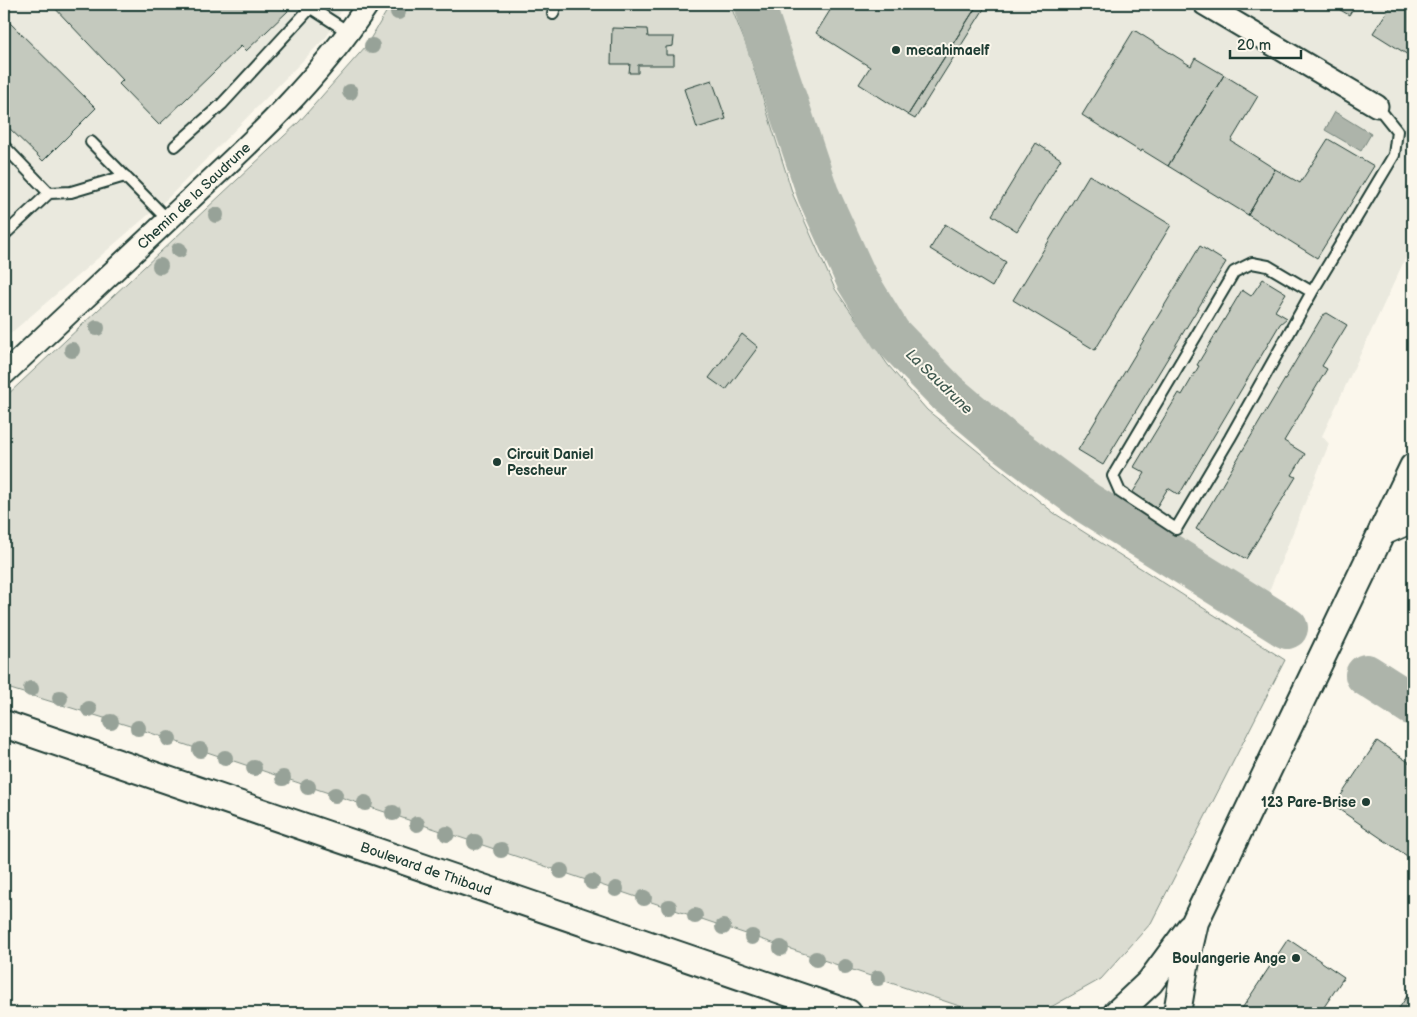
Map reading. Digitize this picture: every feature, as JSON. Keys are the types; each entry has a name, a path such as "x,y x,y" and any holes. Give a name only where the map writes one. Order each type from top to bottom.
{"highway":[{"path":"1383,531 1408,520 1413,510"}],"street":[{"name":"Chemin de la Saudrune","path":"4,374 253,141 296,97 350,33 368,4"},
{"path":"1204,4 1377,106"},
{"path":"1177,1013 1183,974 1196,922 1413,467"},
{"name":"Boulevard de Thibaud","path":"4,724 848,1013"},
{"path":"1117,1013 1150,982 1177,944 1196,922"}],"lane":[{"path":"175,146 222,104 313,6 350,33"},
{"path":"1312,292 1268,266 1252,263 1234,272 1113,476 1120,492 1176,529 1230,438 1312,292 1394,156 1397,131 1377,106"},
{"path":"91,142 168,220"},
{"path":"4,146 49,193 70,192 125,176"},
{"path":"4,235 49,193"}],"shaded area":[{"path":"4,4 345,4 327,36 169,197 4,339"},
{"name":"Circuit Daniel Pescheur","path":"391,4 730,4 747,47 793,195 835,289 888,365 927,410 1054,513 1285,660 1151,923 1101,979 1042,1012 980,1013 133,727 4,687 4,398 299,122 366,46"},
{"path":"771,4 1413,4 1413,242 1322,436 1329,444 1265,601 1084,488 945,379 892,316 837,215"},
{"path":"1335,112 1371,134 1361,151 1325,130"}],"building":[{"path":"51,4 281,4 288,11 246,51 241,46 159,125 119,84 123,80"},
{"name":"mecahimaelf","path":"834,4 978,4 908,115 859,84 870,67 816,33"},
{"path":"978,4 987,4 915,119 908,115"},
{"path":"1330,4 1356,4 1349,15"},
{"path":"1392,4 1403,4 1413,10 1413,58 1373,33"},
{"path":"4,17 96,108 43,161 4,123"},
{"path":"612,28 647,29 648,37 674,37 673,46 666,47 666,55 674,55 674,65 638,65 638,73 629,73 630,64 611,64"},
{"path":"1134,30 1191,66 1195,58 1224,75 1168,166 1142,150 1141,152 1082,115"},
{"path":"1224,75 1258,96 1231,141 1275,169 1248,215 1168,166"},
{"path":"712,80 726,119 697,128 684,89"},
{"path":"1328,139 1374,166 1317,258 1248,215 1275,169 1300,183"},
{"path":"1036,143 1061,159 1017,231 992,215"},
{"path":"1089,175 1171,225 1095,350 1013,300"},
{"path":"945,224 1006,262 992,287 930,249"},
{"path":"1200,246 1226,262 1103,465 1078,450"},
{"path":"1263,279 1286,293 1275,311 1287,318 1280,324 1179,495 1168,488 1156,508 1133,492 1145,473 1134,467 1179,393 1182,395 1199,366 1197,365 1242,290 1251,296"},
{"path":"1327,313 1347,325 1322,366 1327,369 1284,441 1305,454 1292,475 1296,477 1246,559 1196,529 1323,315"},
{"path":"742,334 758,347 726,390 709,378"},
{"path":"1377,741 1413,765 1413,860 1334,806"},
{"name":"Boulangerie Ange","path":"1288,939 1344,977 1320,1013 1239,1013"},
{"path":"1413,987 1413,1013 1396,1013"}],"waterway":[{"name":"La Saudrune","path":"754,4 818,194 857,280 890,334 947,393 1005,442 1087,503 1287,628"},
{"name":"La Saudrune","path":"1366,675 1413,705"}],"place":[{"name":"mecahimaelf","path":"896,50"},
{"name":"Circuit Daniel Pescheur","path":"497,462"},
{"name":"123 Pare-Brise","path":"1366,802"},
{"name":"Boulangerie Ange","path":"1296,958"}]}
